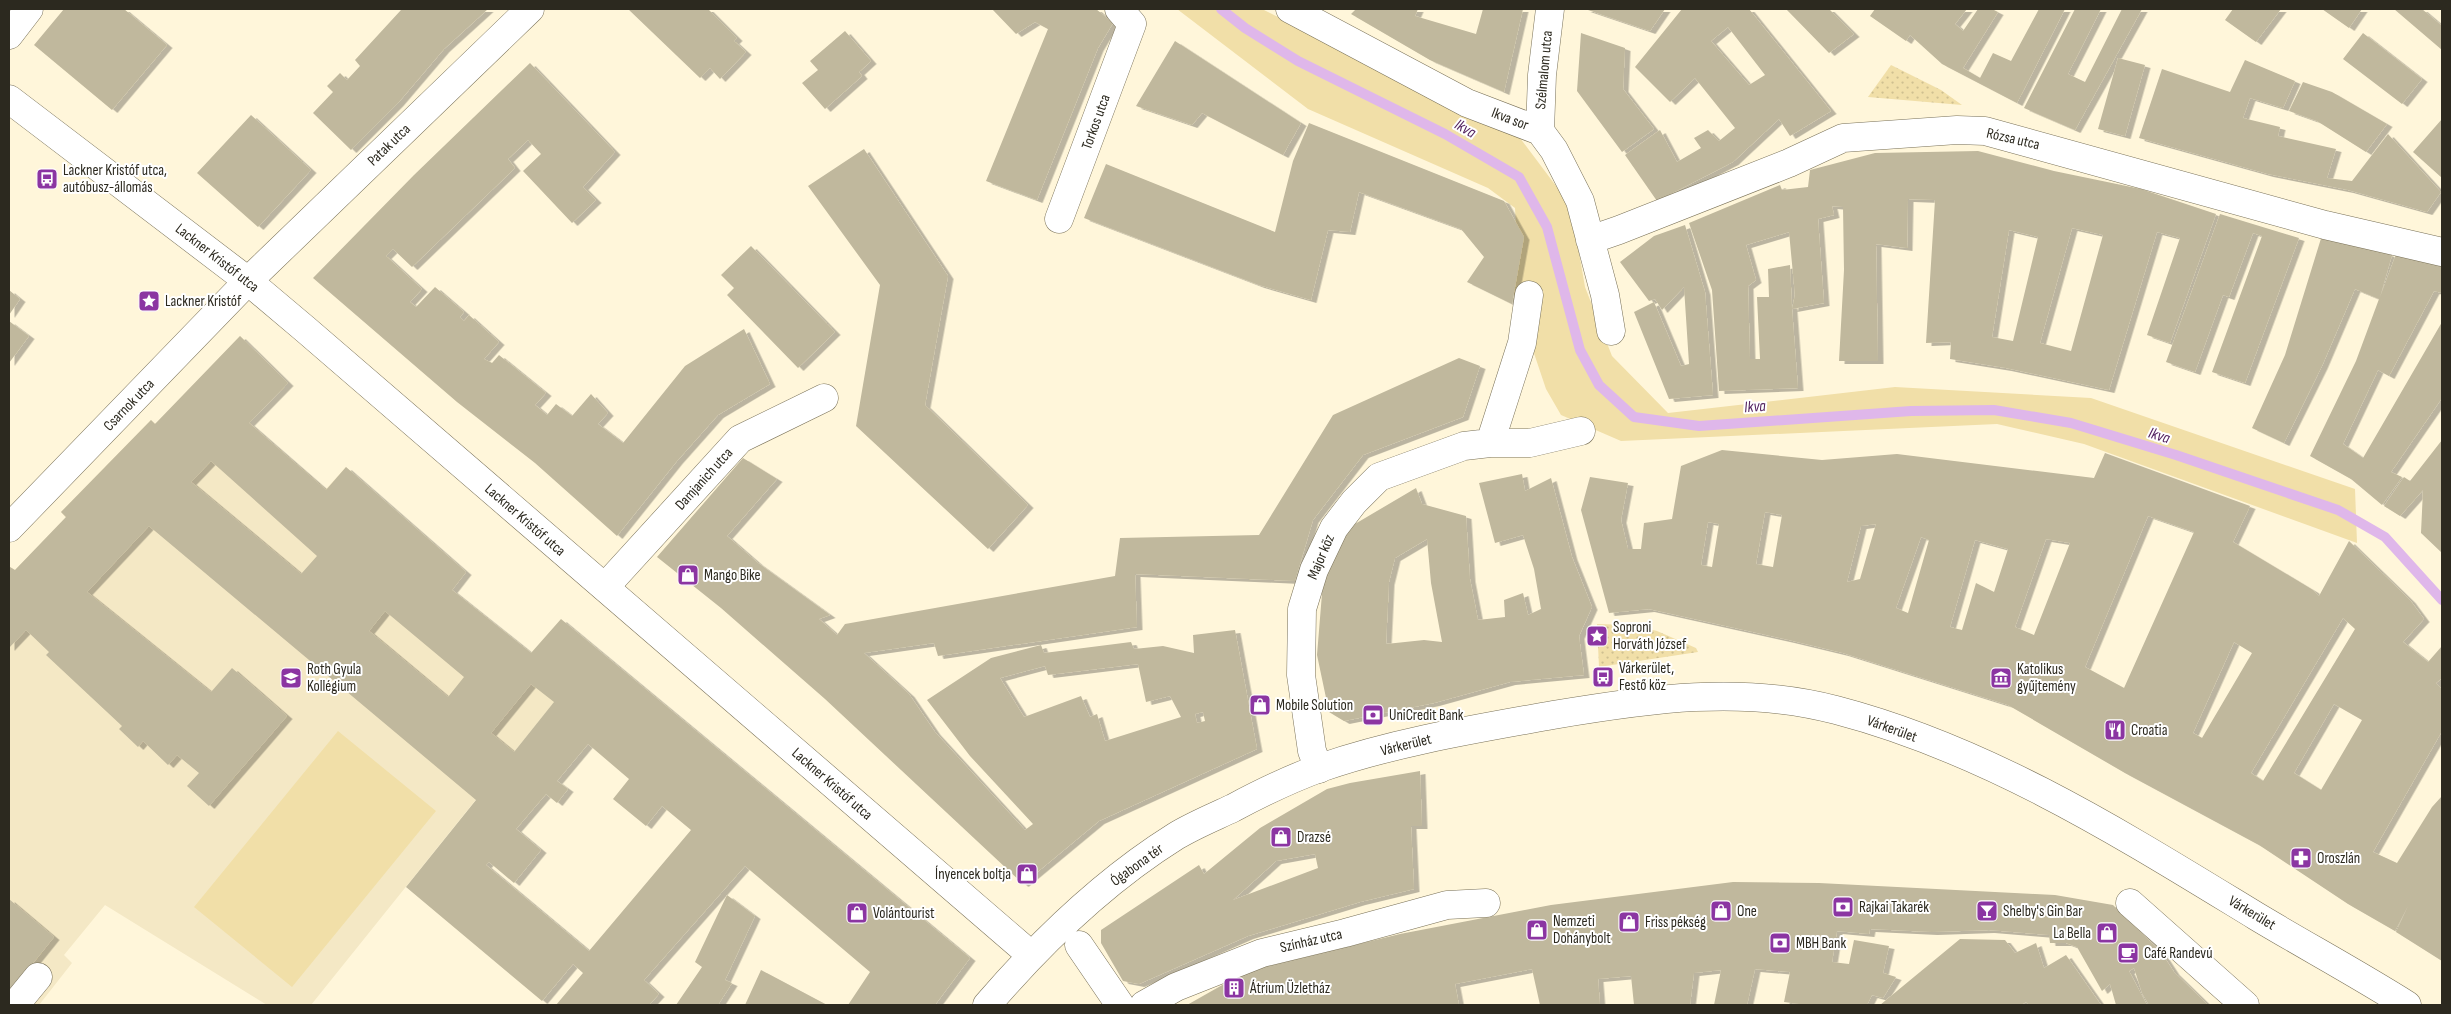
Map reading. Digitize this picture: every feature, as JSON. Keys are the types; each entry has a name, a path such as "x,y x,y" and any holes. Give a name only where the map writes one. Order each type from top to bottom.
{"street":[{"path":"9,35 29,9"},
{"name":"Patak utca","path":"248,281 530,9"},
{"name":"Ikva sor","path":"1290,9 1467,102 1540,131 1554,150 1580,202 1605,295 1611,331"},
{"name":"Szélmalom utca","path":"1540,131 1542,75 1550,9"},
{"name":"Torkos utca","path":"1059,219 1125,16"},
{"name":"Lackner Kristóf utca","path":"9,98 248,281 1030,955"},
{"name":"Rózsa utca","path":"1590,240 1789,163 1843,138 1957,130 1985,131 2325,225 2442,252"},
{"name":"Csarnok utca","path":"9,528 248,281"},
{"path":"1490,443 1522,343 1529,295"},
{"name":"Damjanich utca","path":"605,587 740,439 824,398"},
{"name":"Major köz","path":"1319,768 1312,751 1301,675 1302,609 1314,570 1334,528 1354,502 1379,477 1464,446 1490,443 1530,443 1582,431"},
{"name":"Várkerület","path":"1319,768 1463,731 1639,700 1697,696 1748,696 1792,701 1832,709 1965,755 2060,800 2155,854 2407,1005"},
{"name":"Ógabona tér","path":"987,1005 1030,955 1062,924 1119,877 1178,835 1267,790 1319,768"},
{"name":"Színház utca","path":"1144,1005 1176,987 1262,952 1345,934 1447,905 1486,903"},
{"path":"2130,903 2246,1005"},
{"path":"1079,945 1120,1005"},
{"path":"15,1005 38,978"}],"shaded area":[{"path":"1177,9 1262,9 1520,138 1571,206 1585,287 1612,356 1668,413 1895,387 2091,398 2355,489 2357,543 2084,444 1997,424 1621,441 1561,415 1546,389 1507,273 1517,244 1515,208 1488,188 1308,109"},
{"path":"1891,65 1941,90 1962,105 1868,97"},
{"name":"Roth Gyula Kollégium","path":"240,336 288,383 249,423 326,489 346,467 466,572 452,590 531,653 596,650 311,1005 267,1005 105,905 64,955 72,963 39,1005 9,1005 9,568 15,570 66,518 61,512 151,420 156,424"},
{"path":"1597,624 1633,625 1657,631 1696,648 1698,652 1599,667"},
{"path":"338,731 436,811 292,987 194,907"}],"building":[{"path":"64,9 124,9 167,45 112,110 34,45"},
{"path":"399,9 488,9 444,49 398,103 351,150 313,113 333,92 327,86 340,73 347,80 360,66 355,60 401,10"},
{"path":"628,9 708,9 737,38 734,41 746,52 720,79 710,68 700,78"},
{"path":"992,9 1096,9 1113,23 1098,48 1037,200 986,181 1048,29 1035,22 1016,34"},
{"path":"1356,9 1418,9 1415,16 1476,34 1483,9 1523,9 1504,92 1430,60 1351,14"},
{"path":"1585,9 1665,9 1650,31"},
{"path":"1682,9 1749,9 1831,111 1790,136 1779,119 1733,162 1657,201 1625,155 1660,130 1677,162 1701,148 1694,138 1708,130 1719,141 1735,128 1695,78 1670,102 1635,67","holes":["1728,27 1765,75 1749,85 1711,41"]},
{"path":"1786,9 1829,9 1854,34 1829,53"},
{"path":"1875,9 1967,9 1955,24 1963,31 1978,9 1992,9 1998,12 1963,68 1980,78 1993,53 2011,61 2039,9 2065,9 2017,103 1942,64 1910,35 1906,41 1870,16"},
{"path":"2075,9 2101,9 2068,74 2085,82 2122,9 2142,9 2075,130 2024,108"},
{"path":"2233,9 2281,9 2256,42 2225,20"},
{"path":"2322,9 2362,9 2349,28"},
{"path":"2394,9 2422,9 2442,26 2442,50"},
{"path":"845,31 871,61 859,72 862,76 825,109 802,83 818,70 810,61"},
{"path":"1581,33 1625,48 1623,89 1654,129 1622,152 1577,91"},
{"path":"2363,33 2422,79 2402,104 2343,59"},
{"path":"1175,41 1301,123 1283,155 1202,113 1192,125 1136,106"},
{"path":"2118,58 2145,65 2125,136 2098,129"},
{"path":"2245,60 2295,81 2283,108 2250,98 2243,118 2280,127 2278,136 2336,149 2327,178 2352,181 2388,134 2441,192 2427,212 2348,190 2268,174 2139,138 2162,69 2230,92"},
{"path":"530,63 615,152 583,187 596,200 572,223 523,171 541,154 528,140 508,159 515,168 412,267 393,249 386,256 422,289 410,302 416,307 435,287 464,312 460,317 464,321 469,315 499,342 484,359 492,363 499,355 546,393 535,405 547,415 556,404 572,416 591,394 608,413 598,424 623,443 685,366 744,329 770,384 718,415 677,461 617,536 535,463 457,402 313,278 414,175"},
{"path":"2303,82 2332,92 2387,124 2366,152 2317,121 2289,111"},
{"path":"251,115 311,170 258,227 197,173"},
{"path":"2442,119 2442,178 2413,152"},
{"path":"1309,123 1504,201 1524,237 1512,304 1467,282 1484,257 1461,229 1359,192 1350,232 1328,230 1311,300 1259,285 1084,218 1106,164 1275,232 1293,161"},
{"path":"864,149 948,276 925,405 1028,505 988,549 856,426 880,285 808,186"},
{"path":"1978,151 2054,171 2141,189 2216,214 2170,343 2147,335 2180,238 2157,232 2109,390 2006,368 1950,359 1951,342 1926,343 1935,200 1908,199 1907,248 1876,244 1878,361 1839,361 1844,270 1843,207 1832,206 1834,215 1818,219 1824,303 1792,309 1798,388 1719,391 1712,290 1689,223 1780,185 1782,190 1808,187 1810,170 1875,153","holes":["2072,228 2103,235 2071,351 2040,343","2009,230 2038,237 2013,341 1992,337","1789,232 1795,295 1792,309 1790,265 1768,269 1769,297 1757,297 1760,359 1750,359 1748,286 1756,280 1746,245"]},
{"path":"2220,214 2299,238 2245,383 2212,372 2262,236 2253,233 2229,297 2223,295 2195,372 2166,362"},
{"path":"1685,225 1705,292 1713,395 1669,399 1634,312 1654,302 1681,366 1689,364 1684,287 1662,310 1655,299 1649,301 1620,262 1654,236"},
{"path":"2323,232 2392,255 2380,297 2398,249 2442,262 2442,293 2434,291 2389,376 2378,370 2343,444 2363,458 2442,322 2442,398 2391,472 2402,477 2382,505 2351,479 2310,456 2356,361 2379,299 2355,289 2322,366 2284,443 2252,428 2285,355"},
{"path":"751,246 835,332 798,368 727,295 734,288 721,275"},
{"path":"9,290 20,299 9,315"},
{"path":"9,321 29,336 9,363"},
{"path":"240,336 288,383 249,423 326,490 346,467 466,572 452,590 531,653 561,619 970,958 935,1005 848,1005 870,972 745,866 644,980 659,994 649,1005 556,1005 583,973 573,964 542,1001 406,887 476,800 149,526 87,592 211,692 232,668 287,716 209,806 187,786 199,773 177,755 168,765 143,741 138,747 119,729 122,726 46,655 49,652 26,630 9,648 9,568 15,570 66,517 61,512 151,420 155,424","holes":["211,461 317,556 301,574 191,482","385,611 464,677 448,697 369,631","531,684 554,702 514,752 491,733","588,744 629,779 613,799 646,826 662,806 691,830 589,951 486,865 489,862 514,883 541,850 516,829 546,794 557,803 568,789 557,781"]},
{"path":"1459,358 1480,366 1463,417 1363,455 1313,520 1295,581 1135,574 1137,627 938,656 934,643 864,653 909,694 935,732 1025,830 1033,824 970,756 927,700 991,658 1041,645 1044,653 1131,642 1134,649 1163,646 1194,653 1193,635 1235,630 1257,749 1099,821 1023,884 825,699 721,608 657,557 743,458 777,479 727,536 758,563 830,615 819,619 837,635 845,624 1115,576 1120,538 1259,535 1333,415","holes":["1138,664 1146,702 1170,696 1181,717 1105,741 1097,714 1090,717 1081,696 1024,717 1000,678 1045,666 1048,675","1203,712 1205,721 1197,723 1195,714"]},
{"path":"2442,440 2442,553 2421,533 2423,490 2400,516 2384,506 2404,477 2410,481"},
{"path":"1722,450 1822,460 1897,454 2094,478 2105,453 2250,506 2233,542 2313,590 2319,596 2349,541 2410,600 2424,619 2403,642 2428,662 2442,646 2442,678 2436,683 2442,689 2442,731 2373,852 2397,863 2432,807 2442,796 2442,961 2396,932 2408,906 2395,931 2348,904 2259,845 2125,773 2008,705 1843,653 1789,640 1649,609 1609,613 1581,510 1590,477 1628,483 1621,520 1628,549 1641,549 1644,523 1672,519 1681,466","holes":["1765,512 1782,515 1773,567 1756,564","2148,516 2194,532 2124,688 2085,667","1708,522 1719,524 1712,567 1701,565","1876,524 1860,579 1847,582 1861,526","1921,537 1929,540 1908,613 1896,608","2046,539 2070,543 2034,635 2015,627","1975,540 2008,549 1994,592 1976,583 1962,630 1950,627","2343,618 2355,629 2263,781 2251,773","2234,642 2252,653 2202,738 2193,733","2334,704 2362,720 2321,790 2294,773"]},
{"path":"1522,474 1525,491 1551,478 1572,557 1592,607 1579,636 1584,675 1510,682 1434,703 1344,721 1329,712 1317,655 1324,569 1338,534 1416,488 1422,504 1466,516 1470,579 1478,620 1505,617 1504,600 1523,593 1528,615 1541,609 1534,569 1523,535 1495,543 1479,483","holes":["1427,539 1431,583 1442,642 1424,640 1386,644 1389,582 1395,558"]},
{"path":"1420,771 1422,826 1411,826 1414,889 1360,902 1248,936 1139,984 1123,981 1101,943 1101,930 1199,865 1204,874 1260,828 1327,789 1350,783","holes":["1315,854 1318,868 1233,900 1276,861"]},
{"path":"1733,882 1819,883 2055,895 2113,905 2161,952 2174,972 2208,1005 2149,1005 2142,993 2134,968 2129,971 2147,1005 2116,1005 2110,984 2102,991 2077,947 2066,943 2050,943 2049,935 1989,930 1932,932 1870,929 1869,934 1837,931 1832,962 1849,964 1854,940 1889,946 1883,973 1896,977 1883,998 1872,995 1867,1005 1807,1005 1784,1002 1790,972 1755,969 1747,1005 1714,1005 1721,970 1694,973 1690,1005 1634,1005 1631,976 1598,979 1600,1005 1540,1005 1532,969 1455,984 1459,1005 1187,1005 1247,971 1400,934 1551,905"},
{"path":"727,895 755,916 725,980 732,983 718,1005 676,1005 702,967 695,962"},
{"path":"9,899 54,937 9,993"},
{"path":"1960,939 2005,940 2015,953 2036,943 2044,968 2066,955 2101,1005 2029,1005 2026,1002 2021,1005 1880,1005"},
{"path":"761,970 827,1005 745,1005"}],"waterway":[{"name":"Ikva","path":"1221,9 1245,28 1298,61 1445,134 1519,177 1547,227 1580,350 1599,385 1634,417 1699,426 1911,411 1994,410 2071,423 2176,455 2338,510 2385,537 2442,600"}],"place":[{"name":"Lackner Kristóf utca, autóbusz-állomás","path":"47,179"},
{"name":"Lackner Kristóf","path":"149,301"},
{"name":"Mango Bike","path":"688,575"},
{"name":"Soproni Horváth József","path":"1597,636"},
{"name":"Várkerület, Festő köz","path":"1603,677"},
{"name":"Roth Gyula Kollégium","path":"291,678"},
{"name":"Katolikus gyűjtemény","path":"2001,678"},
{"name":"Mobile Solution","path":"1260,705"},
{"name":"UniCredit Bank","path":"1373,715"},
{"name":"Croatia","path":"2115,730"},
{"name":"Drazsé","path":"1281,837"},
{"name":"Oroszlán","path":"2301,858"},
{"name":"Ínyencek boltja","path":"1027,874"},
{"name":"Rajkai Takarék","path":"1843,907"},
{"name":"One","path":"1721,911"},
{"name":"Shelby's Gin Bar","path":"1987,911"},
{"name":"Volántourist","path":"857,913"},
{"name":"Friss pékség","path":"1629,922"},
{"name":"Nemzeti Dohánybolt","path":"1537,930"},
{"name":"La Bella","path":"2107,933"},
{"name":"MBH Bank","path":"1780,943"},
{"name":"Café Randevú","path":"2128,953"},
{"name":"Átrium Üzletház","path":"1234,988"}]}
